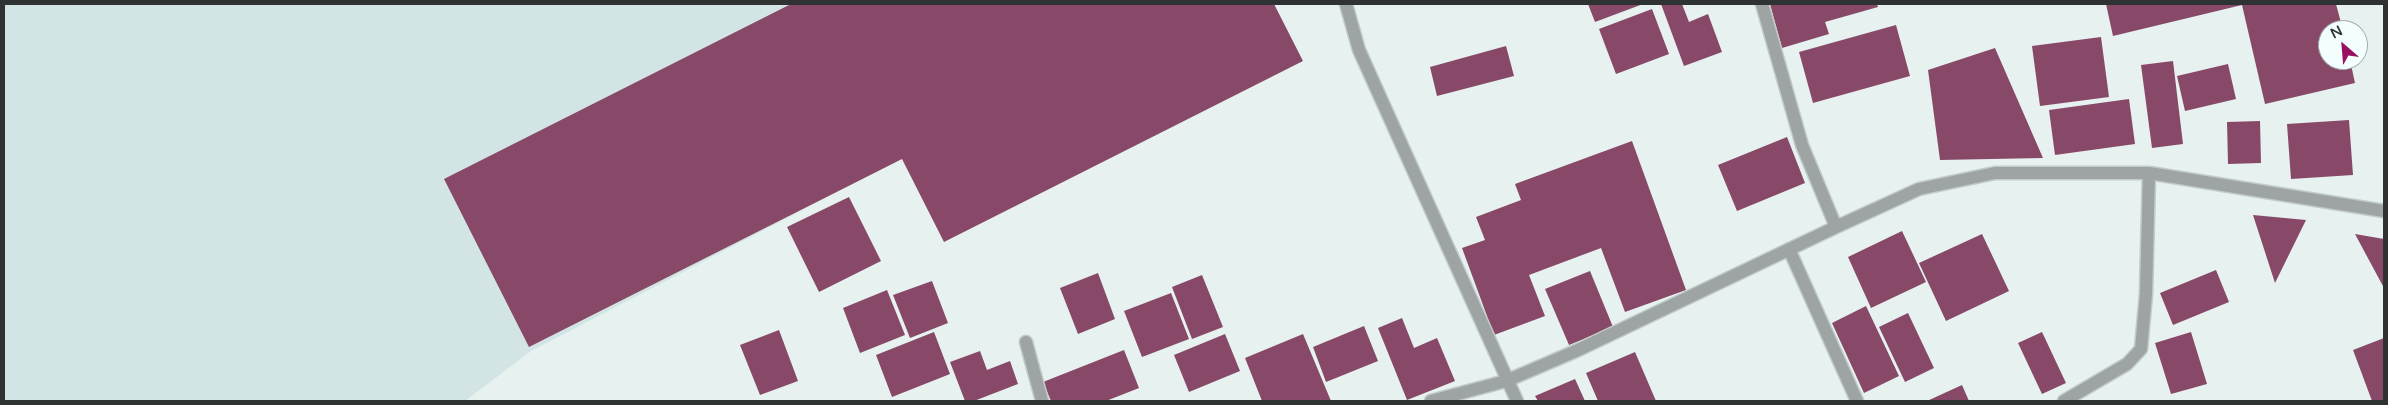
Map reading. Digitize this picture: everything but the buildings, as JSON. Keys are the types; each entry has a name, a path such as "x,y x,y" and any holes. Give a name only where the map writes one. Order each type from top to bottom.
{"street":[{"path":"1346,4 1359,50 1437,220 1506,381 1517,401"},
{"path":"1762,4 1802,146 1836,226"},
{"path":"1431,401 1506,381 1576,351 1836,226 1919,189 1995,173 2149,173 2384,211"},
{"path":"2073,400 2127,364 2141,349 2146,294 2149,173"},
{"path":"1789,250 1857,401"},
{"path":"1026,342 1042,401"}],"shaded area":[{"path":"4,4 1199,4 531,351 465,401 4,401"}]}
